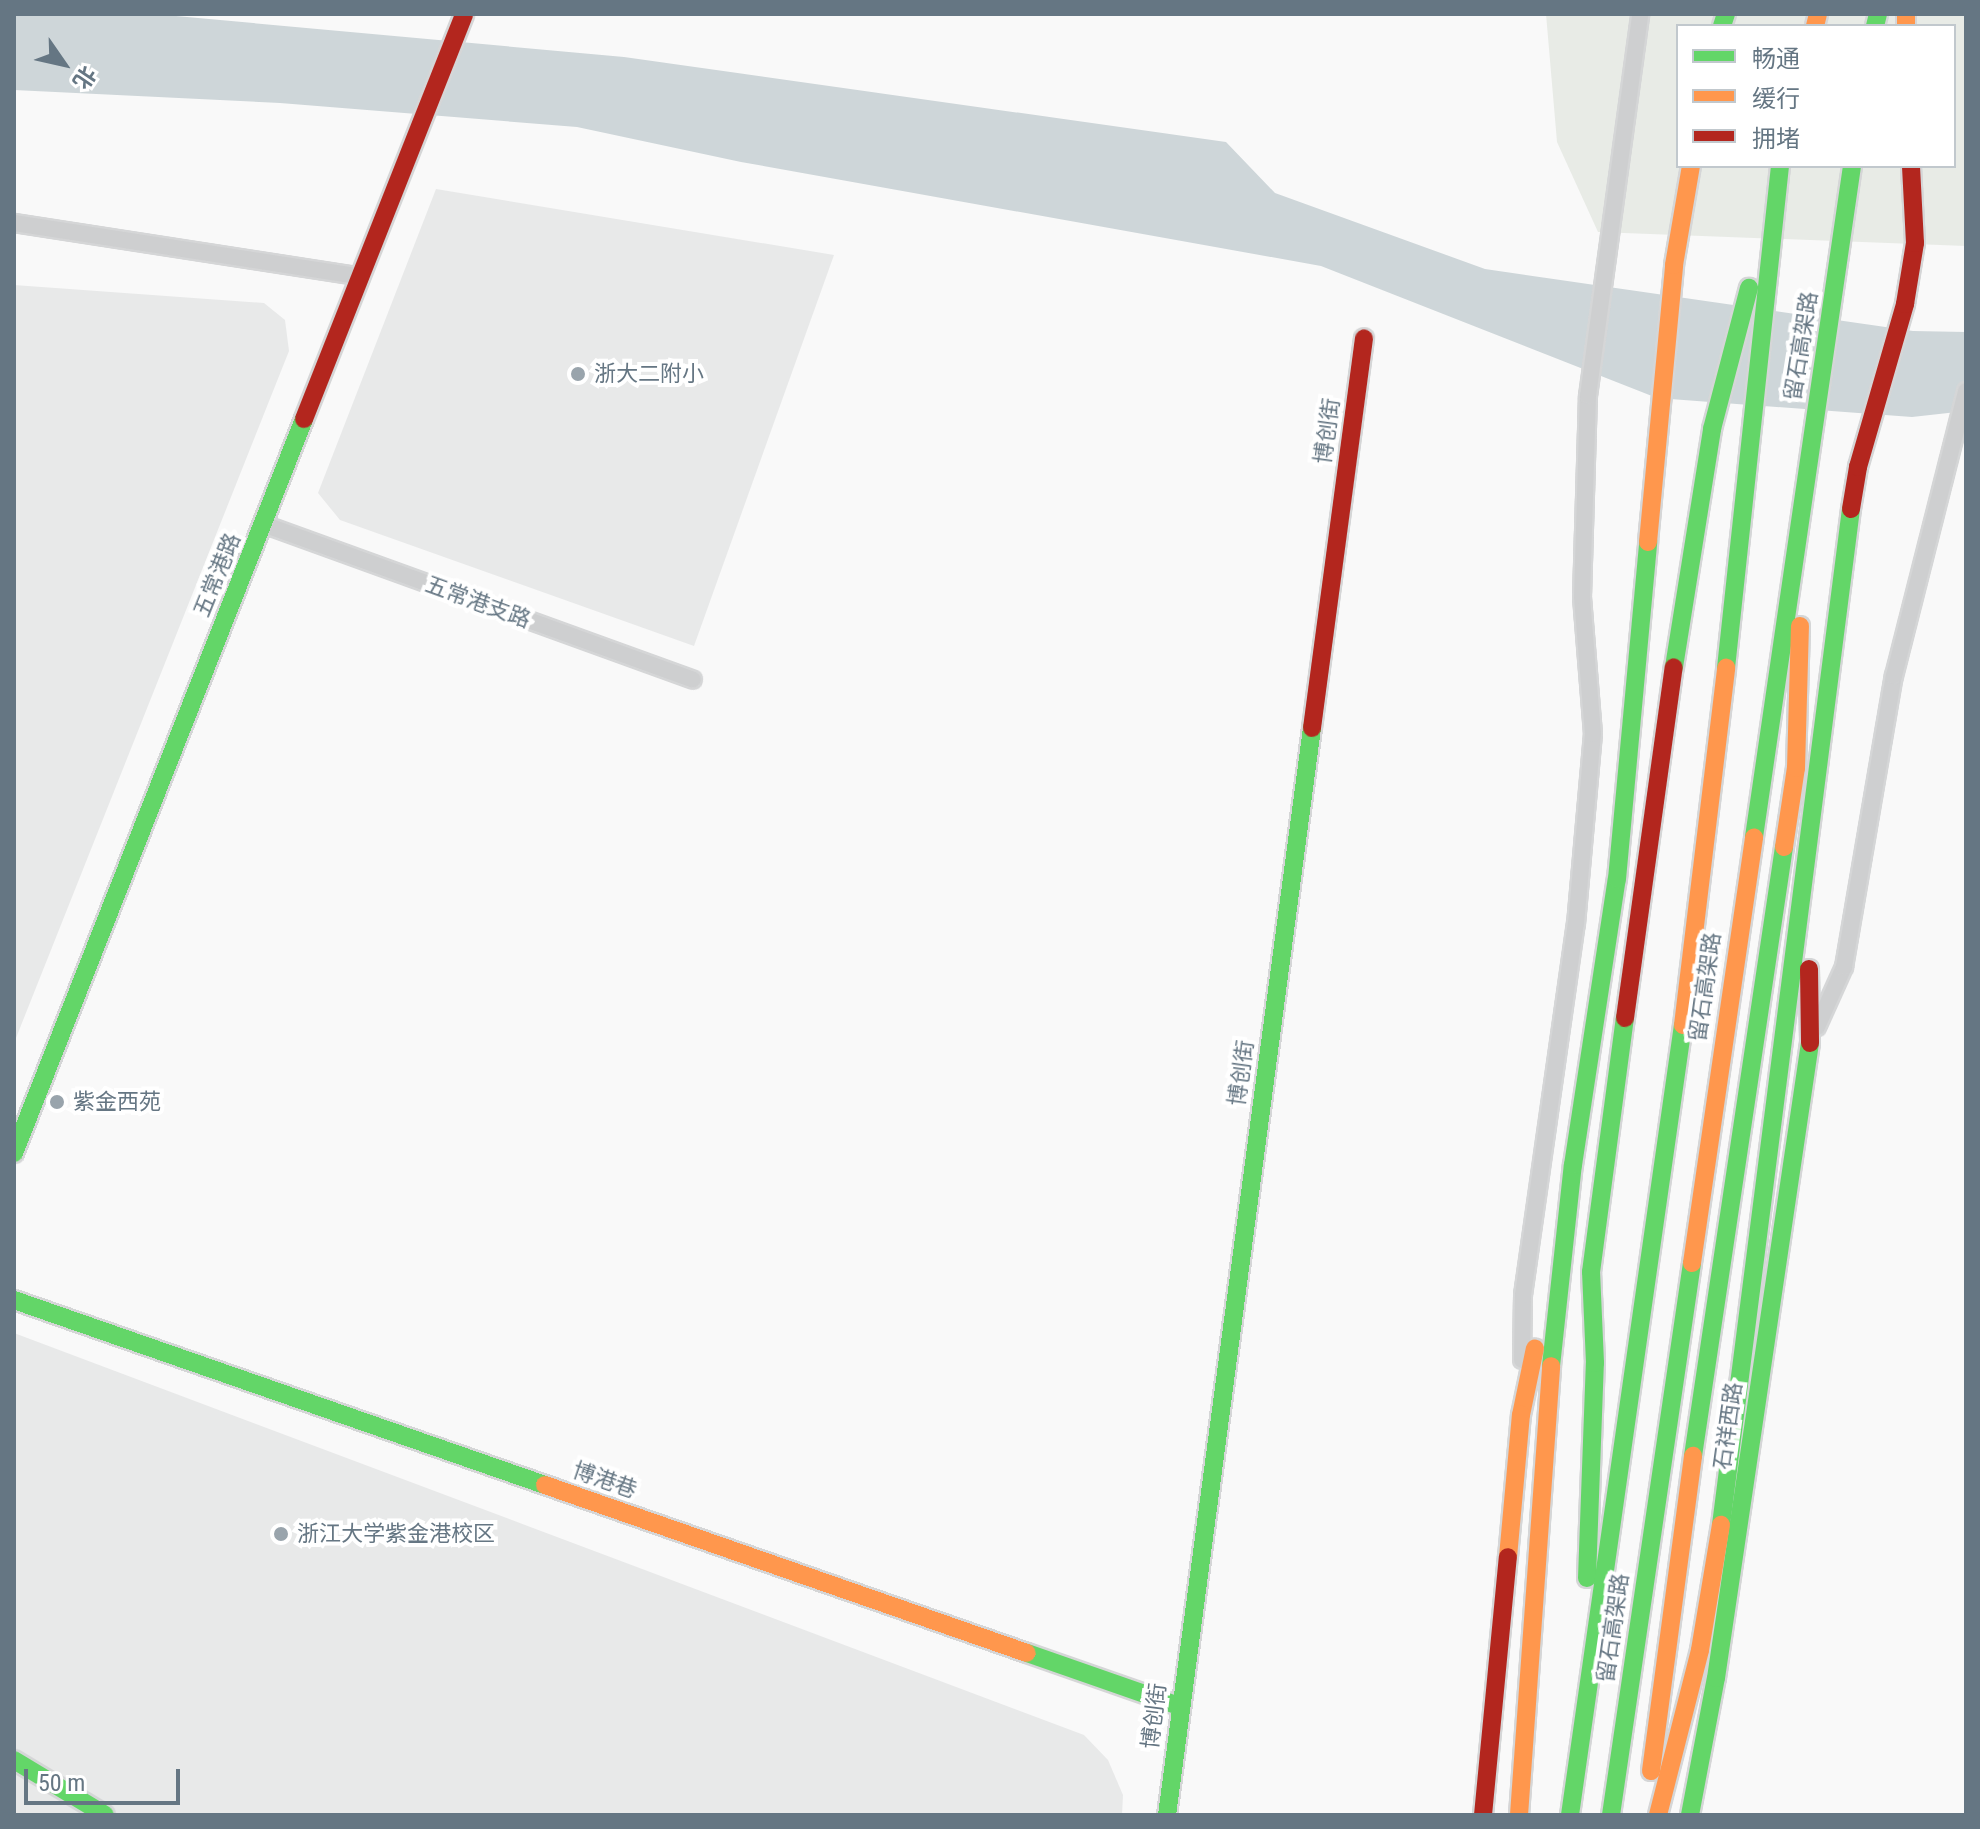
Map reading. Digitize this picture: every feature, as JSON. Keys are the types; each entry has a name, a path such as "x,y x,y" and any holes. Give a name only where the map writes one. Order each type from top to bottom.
{"main road":[{"name":"五常港路","path":"14,1153 464,14"},
{"path":"1519,1815 1538,1574 1544,1425 1573,1165 1617,879 1637,700 1645,543 1674,265 1691,168"},
{"name":"留石高架路","path":"1570,1815 1700,905 1774,193 1780,168"},
{"name":"留石高架路","path":"1611,1815 1852,168"},
{"path":"1658,1815 1708,1606 1858,467 1905,304 1915,243 1911,168"},
{"path":"1561,1815 1587,1583 1595,1363 1591,1272 1663,739 1712,429 1774,193"},
{"name":"博创街","path":"1167,1815 1179,1706 1364,338"},
{"path":"1645,1815 1713,1303 1796,768 1798,643 1832,393 1826,339"},
{"name":"石祥西路","path":"1690,1815 1716,1678 1810,1043 1808,856"},
{"path":"1483,1815 1521,1415 1573,1165"},
{"name":"博港巷","path":"14,1300 1179,1706"},
{"path":"14,1760 105,1815"}],"street":[{"path":"1521,1415 1523,1295 1576,924 1593,734 1582,597 1588,396 1640,14"},
{"path":"14,223 361,277"},
{"path":"1810,1043 1844,967 1894,676 1949,444 1966,391"},
{"name":"五常港支路","path":"263,524 693,680"}],"shaded area":[{"path":"14,14 154,14 624,57 1226,142 1275,193 1485,269 1913,331 1966,332 1966,411 1912,417 1657,398 1321,266 741,162 577,127 280,103 14,90"},
{"path":"1546,14 1966,14 1966,246 1598,232 1557,142"},
{"name":"浙大二附小","path":"436,189 834,255 694,646 340,520 318,493"},
{"path":"14,285 264,303 285,320 289,351 14,1043"},
{"name":"浙江大学紫金港校区","path":"14,1333 1084,1735 1108,1760 1123,1795 1122,1815 14,1815"}],"traffic: fast":[{"path":"1723,24 1726,14"},
{"path":"1876,24 1878,14"},
{"path":"1726,668 1780,168"},
{"path":"1754,837 1852,168"},
{"path":"1674,667 1712,429 1749,288"},
{"path":"14,1153 304,419"},
{"path":"1721,1525 1851,509"},
{"path":"1551,1366 1573,1165 1617,879 1648,542"},
{"path":"1167,1815 1312,728"},
{"path":"1693,1456 1784,847"},
{"path":"1587,1578 1595,1363 1591,1272 1625,1018"},
{"path":"1570,1815 1683,1025"},
{"path":"1690,1815 1716,1678 1810,1043"},
{"path":"1611,1815 1692,1263"},
{"path":"14,1300 545,1485"},
{"path":"1027,1653 1179,1706"},
{"path":"14,1760 105,1815"}],"traffic: slow":[{"path":"1816,24 1818,14"},
{"path":"1906,14 1906,24"},
{"path":"1648,542 1674,265 1691,168"},
{"path":"1784,847 1796,768 1800,626"},
{"path":"1683,1025 1726,668"},
{"path":"1692,1263 1754,837"},
{"path":"1521,1415 1535,1348"},
{"path":"1519,1815 1551,1366"},
{"path":"1508,1557 1521,1415"},
{"path":"1651,1771 1693,1456"},
{"path":"545,1485 1027,1653"},
{"path":"1658,1815 1700,1650 1721,1525"}],"traffic: jam":[{"path":"304,419 464,14"},
{"path":"1851,509 1858,467 1905,304 1915,243 1911,168"},
{"path":"1312,728 1364,338"},
{"path":"1625,1018 1674,667"},
{"path":"1809,969 1810,1043"},
{"path":"1483,1815 1508,1557"}],"place":[{"name":"浙大二附小","path":"578,374"},
{"name":"紫金西苑","path":"57,1102"},
{"name":"浙江大学紫金港校区","path":"281,1534"}]}
